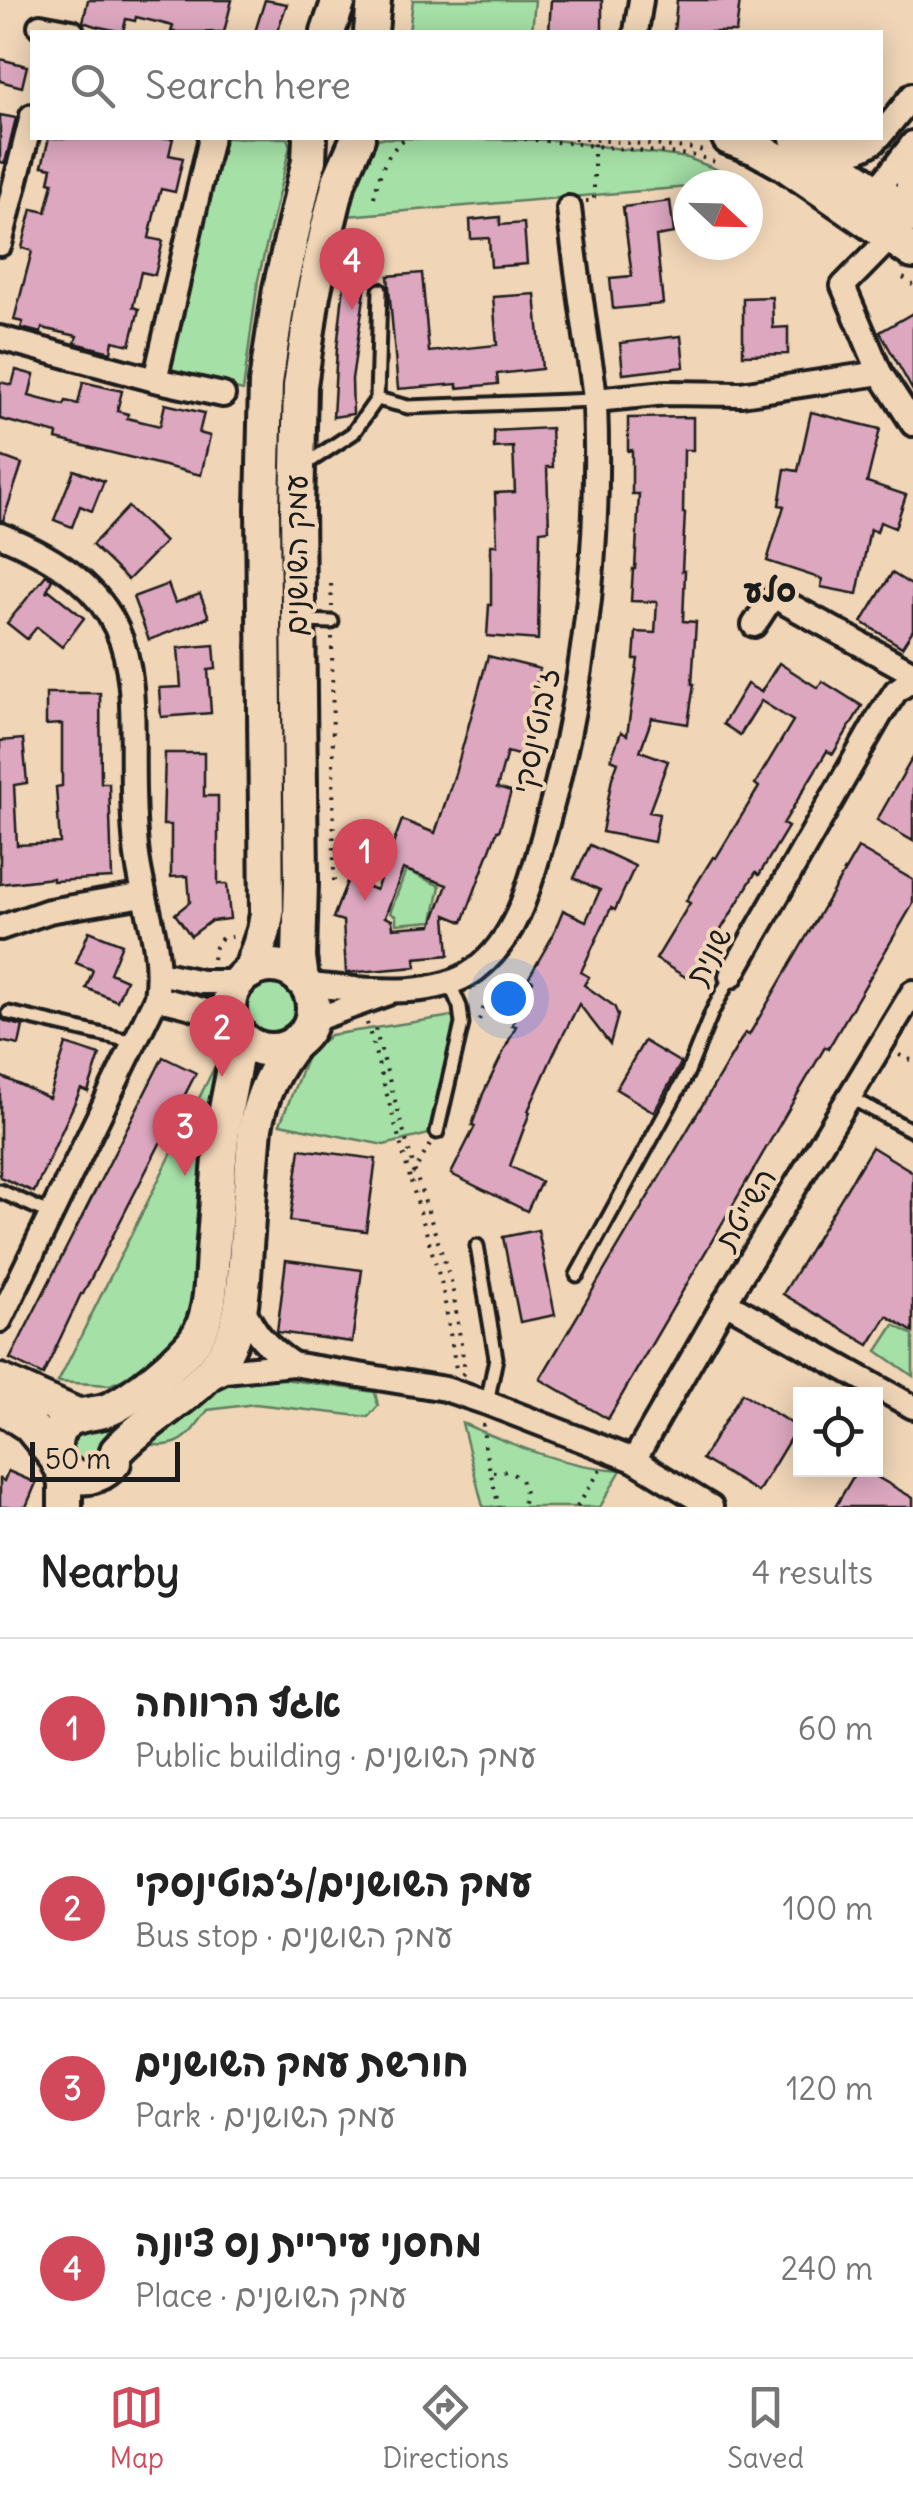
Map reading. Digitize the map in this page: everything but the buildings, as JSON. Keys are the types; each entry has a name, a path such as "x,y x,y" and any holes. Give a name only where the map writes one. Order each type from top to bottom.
{"street":[{"path":"329,30 338,0"},
{"path":"371,30 374,0"},
{"path":"636,30 640,0"},
{"path":"858,191 886,134 913,95"},
{"path":"0,244 30,124"},
{"path":"858,191 886,134"},
{"path":"155,380 211,140"},
{"name":"עמק השושנים","path":"233,979 264,932 268,897 263,508 266,384 280,289 309,160 310,140"},
{"name":"עמק השושנים","path":"304,982 299,957 300,386 313,295 338,180 356,140"},
{"path":"801,140 858,191 893,242 843,286 880,373 913,424"},
{"path":"805,140 846,149 870,140"},
{"path":"723,153 756,148 858,191"},
{"path":"913,167 913,190"},
{"name":"ז'בוטינסקי","path":"304,982 394,991 450,984 476,970 496,950 515,922 529,886 554,801 585,638 592,564 594,400 575,205"},
{"path":"0,338 223,395"},
{"path":"594,400 666,393 741,394 880,373"},
{"path":"0,536 59,564 83,582 117,627 131,688 138,866 160,973 156,998 0,1320"},
{"path":"754,625 773,596 913,676"},
{"name":"שונית","path":"731,976 880,715 896,690 913,676"},
{"path":"0,928 49,911 144,895"},
{"path":"0,1406 29,1425 59,1463 81,1478 92,1478 107,1470 142,1426 194,1386 220,1359 231,1340 241,1304 259,1106 272,1074 304,1031 312,1002 304,982 280,967 262,968 233,979 160,973"},
{"path":"65,1507 56,1437 61,1428 69,1420 110,1409 160,1374 183,1354 202,1328 210,1298 224,1124 238,1050 230,1004 233,979"},
{"name":"ז'בוטינסקי","path":"304,1031 394,991"},
{"name":"השייטת","path":"634,1460 913,992"},
{"path":"156,998 222,1017 246,1042 264,1049 278,1049 304,1031"},
{"path":"726,1302 913,1408"},
{"path":"241,1304 269,1348 292,1364"},
{"path":"194,1386 225,1371 292,1364 448,1390 485,1414 634,1460 711,1507"},
{"path":"0,1380 109,1425 115,1434 115,1456 98,1507"}],"lane":[{"path":"297,470 353,433 377,399 380,290"},
{"path":"377,399 408,406 594,400"},
{"path":"298,621 332,622"},
{"name":"שונית","path":"577,1274 686,1074 731,976"},
{"path":"437,1132 462,1024 450,984"},
{"path":"10,1013 134,1042"},
{"path":"849,1097 913,1131"},
{"path":"0,1191 51,1214"},
{"path":"477,1246 496,1358 485,1414"}],"path":[{"path":"374,197 381,167 403,140"},
{"path":"554,140 723,153"},
{"path":"594,142 698,156 723,153"},
{"path":"575,205 594,200 594,142"},
{"path":"893,242 913,281"},
{"path":"330,584 334,882"},
{"path":"233,979 215,947 222,938 243,936"},
{"path":"478,1022 494,977"},
{"path":"372,1029 452,1284 465,1371 448,1390 457,1368 442,1286 372,1029"},
{"path":"410,1178 437,1132"},
{"path":"485,1414 498,1432"},
{"path":"485,1414 491,1473 500,1507"},
{"path":"577,1507 607,1460 634,1460"},
{"path":"491,1473 508,1471 521,1479 526,1496 521,1507"}],"green space":[{"path":"413,0 535,0 532,30 409,30"},
{"path":"221,140 288,140 290,146 258,280 243,391 169,372"},
{"path":"378,140 555,140 688,158 718,170 673,170 673,188 346,216 357,175"},
{"path":"406,870 440,886 433,921 396,924 396,916 390,913"},
{"path":"271,975 294,985 304,1008 294,1031 271,1041 248,1031 238,1008 248,985"},
{"path":"459,1015 433,1133 384,1145 280,1124 308,1054 330,1035"},
{"path":"218,1060 199,1291 181,1335 135,1374 110,1385 58,1382"},
{"path":"894,1325 913,1335 913,1376 877,1351"},
{"path":"241,1373 375,1392 378,1406 368,1417 255,1404 208,1410 181,1440 165,1445 141,1443 214,1388"},
{"path":"98,1422 113,1441 82,1474 59,1438"},
{"path":"462,1423 559,1460 621,1470 600,1507 483,1507"}],"place":[{"name":"מחסני עיריית נס ציונה","path":"352,310"},
{"name":"אגף הרווחה","path":"365,901"},
{"name":"עמק השושנים/ז׳בוטינסקי","path":"222,1077"},
{"name":"חורשת עמק השושנים","path":"185,1176"}],"district":[{"name":"סלע","path":"770,591"}]}
